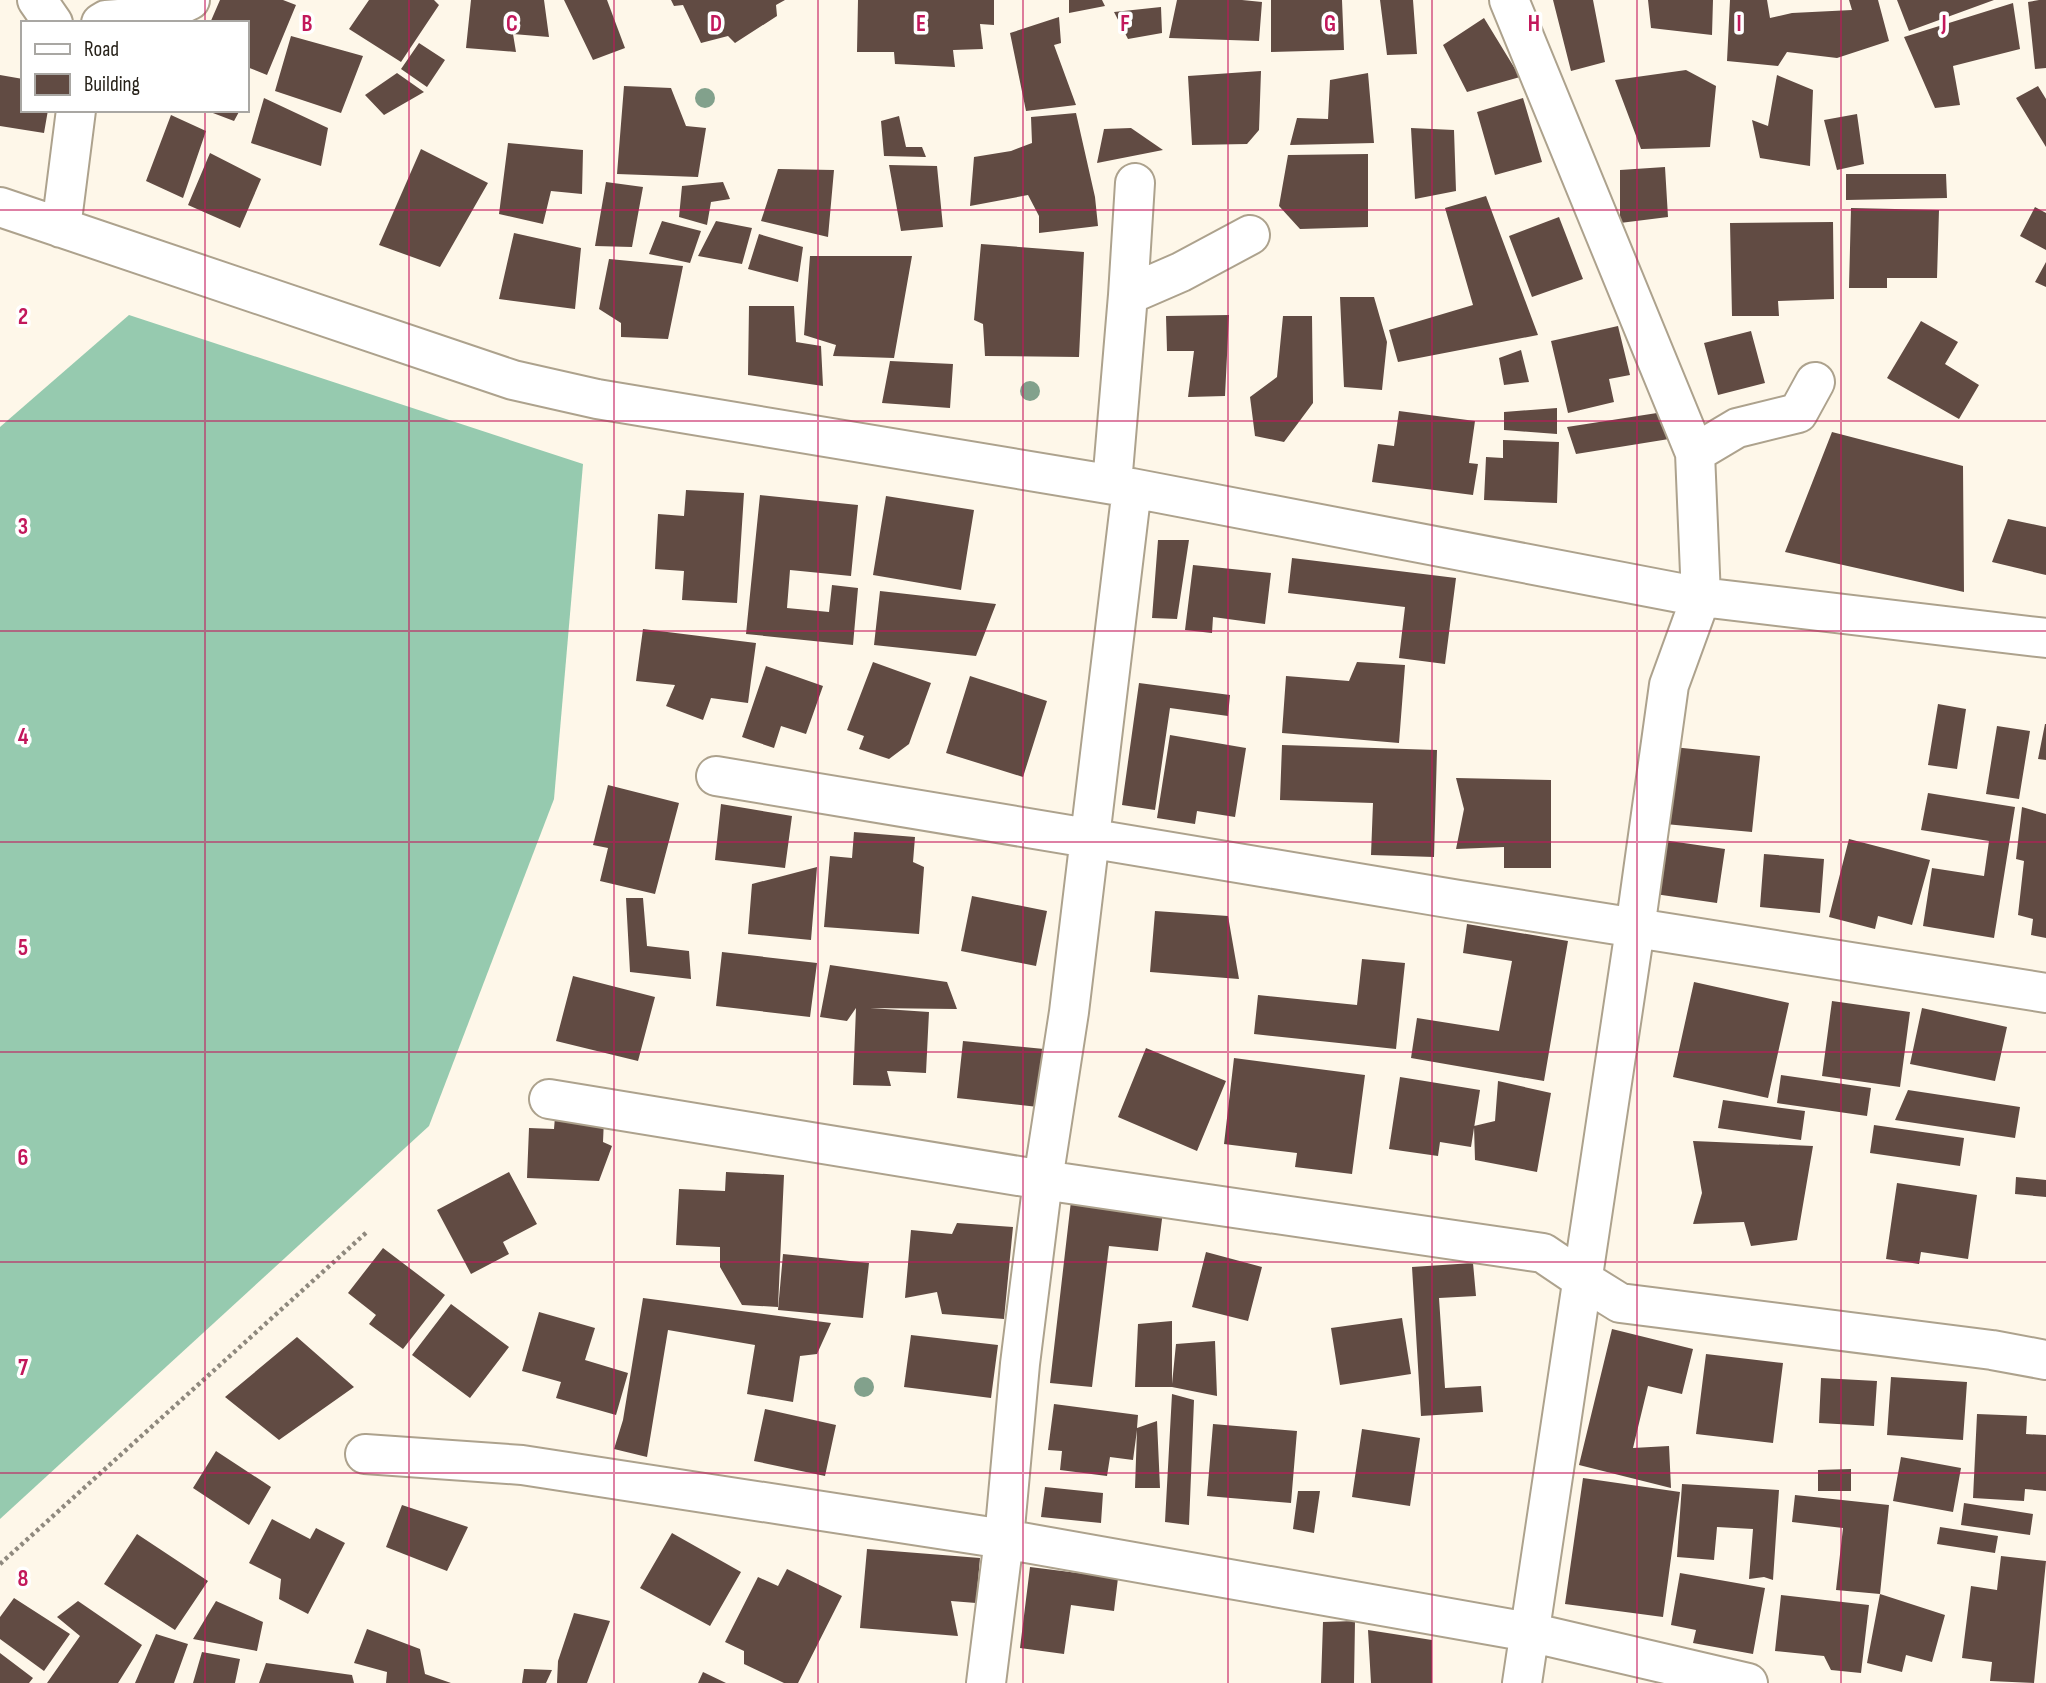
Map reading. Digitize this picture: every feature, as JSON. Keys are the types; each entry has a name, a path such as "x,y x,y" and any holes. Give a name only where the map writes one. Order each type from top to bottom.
{"street":[{"path":"37,0 52,21"},
{"path":"105,21 156,16 190,0"},
{"path":"1510,0 1695,453 1701,597 1669,685 1522,1683"},
{"path":"61,228 76,112"},
{"path":"986,1683 1004,1539 1020,1364 1043,1180 1069,1012 1089,840 1122,486 1128,295 1135,183"},
{"path":"0,207 513,380 597,399 1122,486 1701,597 2046,638"},
{"path":"1128,295 1181,272 1250,235"},
{"path":"1695,453 1737,428 1798,413 1815,382"},
{"path":"716,776 1089,840 2046,993"},
{"path":"549,1099 1043,1180 1543,1253 1620,1303 1992,1350 2046,1360"},
{"path":"365,1454 522,1465 1004,1539 1529,1632 1748,1683"}],"path":[{"path":"0,1564 368,1231"}],"green space":[{"path":"129,315 583,464 554,799 429,1126 0,1519 0,427"}],"building":[{"path":"220,0 283,0 296,5 267,75 248,67 248,21 211,21"},
{"path":"369,0 434,0 439,5 401,62 349,29"},
{"path":"471,0 544,0 549,37 513,34 516,52 466,48"},
{"path":"564,0 607,0 625,48 593,60"},
{"path":"671,0 785,0 776,5 777,16 735,43 728,36 701,43 683,5 674,6"},
{"path":"858,0 994,0 994,25 980,24 983,49 953,50 955,67 895,64 894,52 857,52"},
{"path":"1069,0 1102,0 1105,6 1069,13"},
{"path":"1177,0 1262,2 1259,41 1169,38"},
{"path":"1271,0 1342,0 1344,50 1271,52"},
{"path":"1380,0 1413,0 1417,54 1387,55"},
{"path":"1553,0 1593,0 1605,62 1571,71"},
{"path":"1648,0 1713,0 1712,35 1651,28"},
{"path":"1730,0 1767,0 1770,18 1792,13 1852,10 1849,0 1878,0 1889,41 1837,58 1787,52 1778,66 1727,61"},
{"path":"1897,0 1994,0 1909,31"},
{"path":"2046,0 2046,68 2035,69 2028,2"},
{"path":"2013,3 2020,49 1953,66 1960,105 1935,108 1904,37"},
{"path":"1161,7 1162,33 1128,39 1114,12"},
{"path":"1059,17 1061,43 1054,45 1076,105 1026,111 1010,33"},
{"path":"1484,18 1520,77 1467,92 1443,45"},
{"path":"291,36 363,56 341,113 275,91"},
{"path":"419,43 445,60 427,87 401,69"},
{"path":"1686,70 1716,86 1710,147 1641,149 1615,80"},
{"path":"1261,71 1259,130 1247,144 1192,145 1188,76"},
{"path":"397,73 424,92 384,115 365,95"},
{"path":"1368,73 1374,143 1290,145 1297,118 1328,119 1330,80"},
{"path":"0,75 21,79 21,112 48,112 44,133 0,126"},
{"path":"1777,75 1813,90 1810,166 1760,158 1752,120 1768,126"},
{"path":"624,86 671,88 686,126 706,128 698,177 617,174"},
{"path":"2038,86 2046,99 2046,147 2016,98"},
{"path":"264,98 328,128 321,166 251,143"},
{"path":"1523,98 1542,162 1495,175 1477,112"},
{"path":"210,112 239,112 234,121"},
{"path":"1076,113 1095,197 1098,226 1039,233 1039,216 1028,195 970,206 974,157 1011,151 1032,143 1031,117"},
{"path":"1857,114 1864,164 1837,170 1824,120"},
{"path":"171,115 206,131 183,198 146,181"},
{"path":"899,116 906,147 922,147 926,157 884,156 881,121"},
{"path":"1131,128 1163,150 1097,163 1104,129"},
{"path":"1411,128 1454,130 1456,191 1415,199"},
{"path":"508,143 583,150 582,194 551,191 543,224 499,214"},
{"path":"421,149 488,183 440,267 379,245"},
{"path":"210,153 261,179 240,228 188,205"},
{"path":"1368,154 1368,227 1300,229 1279,206 1288,155"},
{"path":"889,165 937,166 943,227 901,231"},
{"path":"1665,167 1668,217 1620,223 1620,170"},
{"path":"778,169 834,170 828,237 761,221"},
{"path":"1846,174 1946,174 1947,198 1846,200"},
{"path":"606,182 643,187 632,247 595,246"},
{"path":"723,182 730,199 711,202 707,225 679,217 682,186"},
{"path":"1486,196 1538,335 1398,362 1389,330 1473,305 1445,208"},
{"path":"2035,207 2046,213 2046,250 2020,236"},
{"path":"1851,208 1939,210 1937,278 1887,278 1887,288 1849,288"},
{"path":"1559,217 1583,279 1532,297 1509,236"},
{"path":"662,221 701,231 690,263 649,254"},
{"path":"716,221 752,228 742,264 698,256"},
{"path":"1833,222 1834,299 1778,301 1779,316 1732,316 1730,223"},
{"path":"514,233 581,248 575,309 499,299"},
{"path":"759,234 803,247 798,282 748,269"},
{"path":"981,244 1084,252 1079,357 985,356 983,324 974,320"},
{"path":"810,256 912,256 894,358 833,356 836,345 804,335"},
{"path":"609,259 683,266 668,339 621,337 621,323 599,309"},
{"path":"2046,262 2046,287 2035,282"},
{"path":"1340,297 1374,297 1387,342 1382,390 1344,387"},
{"path":"749,306 794,306 796,342 821,346 823,386 748,375"},
{"path":"1229,315 1225,396 1188,397 1194,351 1167,351 1166,316"},
{"path":"1283,316 1312,316 1313,403 1284,442 1255,436 1250,397 1277,377"},
{"path":"1921,321 1958,342 1945,364 1979,385 1959,419 1887,378"},
{"path":"1618,326 1630,375 1609,379 1614,402 1568,413 1551,341"},
{"path":"1751,331 1765,383 1718,395 1704,343"},
{"path":"1521,350 1529,382 1504,385 1499,358"},
{"path":"890,361 953,364 950,408 882,403"},
{"path":"1557,408 1557,434 1504,430 1504,412"},
{"path":"1399,411 1475,421 1469,463 1478,464 1473,495 1372,482 1378,444 1394,446"},
{"path":"1657,413 1669,439 1576,454 1567,427"},
{"path":"1832,432 1963,466 1964,592 1785,552"},
{"path":"1503,440 1559,442 1557,503 1484,500 1486,457 1503,458"},
{"path":"686,490 744,493 737,603 682,600 684,571 655,569 658,514 684,516"},
{"path":"760,495 858,505 851,576 790,570 787,608 829,612 832,585 858,588 853,645 746,634"},
{"path":"886,496 974,510 961,590 873,575"},
{"path":"2008,519 2046,527 2046,575 1992,562"},
{"path":"1158,540 1189,540 1177,619 1152,618"},
{"path":"1292,558 1456,578 1445,664 1399,658 1405,607 1288,593"},
{"path":"1193,565 1271,573 1265,624 1213,617 1212,633 1185,630"},
{"path":"880,591 996,604 976,656 874,645"},
{"path":"643,629 756,643 748,703 711,698 703,720 666,706 675,685 636,681"},
{"path":"873,662 931,683 909,744 889,759 859,749 864,736 847,730"},
{"path":"1357,662 1405,665 1399,743 1282,733 1286,676 1349,681"},
{"path":"766,666 823,686 806,734 781,726 774,748 742,737"},
{"path":"970,676 1047,701 1023,777 946,753"},
{"path":"1139,683 1230,695 1228,716 1170,708 1155,810 1122,805"},
{"path":"1938,704 1966,709 1957,769 1928,765"},
{"path":"2046,724 2046,760 2038,759"},
{"path":"1997,726 2030,731 2019,799 1986,794"},
{"path":"1170,735 1246,748 1235,817 1197,811 1195,824 1157,818"},
{"path":"1282,745 1437,750 1434,857 1371,855 1373,803 1280,800"},
{"path":"1673,747 1760,756 1752,832 1665,824"},
{"path":"1456,778 1551,780 1551,868 1504,868 1504,847 1456,849 1464,809"},
{"path":"608,785 679,803 655,894 600,881 608,848 593,845"},
{"path":"1928,793 2015,807 1994,938 1923,926 1932,868 1984,876 1989,841 1921,830"},
{"path":"721,804 792,816 785,868 715,860"},
{"path":"2022,807 2046,814 2046,938 2031,935 2033,919 2018,915 2024,861 2016,859"},
{"path":"854,832 915,837 913,862 924,867 919,934 824,927 830,856 852,858"},
{"path":"1849,839 1930,860 1912,925 1878,916 1875,929 1829,917"},
{"path":"1663,840 1725,849 1717,903 1655,894"},
{"path":"1764,854 1824,859 1820,913 1760,907"},
{"path":"817,867 811,940 748,934 752,884"},
{"path":"972,896 1047,911 1036,966 961,951"},
{"path":"626,898 643,898 647,946 689,951 691,979 630,972"},
{"path":"1155,911 1228,916 1239,979 1150,972"},
{"path":"1467,924 1568,941 1544,1081 1411,1058 1417,1018 1499,1031 1512,961 1463,953"},
{"path":"722,952 817,963 810,1017 716,1006"},
{"path":"1362,959 1405,963 1396,1049 1254,1034 1258,995 1357,1005"},
{"path":"830,965 947,982 957,1009 870,1008 929,1012 926,1073 887,1071 891,1086 853,1085 856,1008 847,1021 820,1017"},
{"path":"573,976 655,997 638,1061 556,1041"},
{"path":"1694,982 1789,1003 1768,1098 1673,1077"},
{"path":"1832,1001 1910,1012 1900,1087 1822,1076"},
{"path":"1922,1008 2007,1027 1995,1081 1910,1064"},
{"path":"963,1041 1044,1049 1038,1107 957,1098"},
{"path":"1146,1048 1226,1081 1197,1151 1118,1117"},
{"path":"1234,1058 1365,1075 1352,1174 1295,1167 1297,1153 1224,1144"},
{"path":"1781,1075 1871,1088 1867,1116 1777,1103"},
{"path":"1400,1077 1480,1090 1471,1147 1440,1142 1438,1156 1389,1149"},
{"path":"1498,1081 1551,1093 1537,1172 1475,1160 1474,1126 1495,1121"},
{"path":"1908,1090 2020,1107 2015,1138 1895,1120"},
{"path":"1723,1100 1805,1111 1801,1140 1718,1128"},
{"path":"555,1117 604,1119 603,1142 612,1146 599,1181 527,1178 529,1128 554,1129"},
{"path":"1874,1125 1964,1138 1960,1166 1870,1153"},
{"path":"1693,1141 1813,1146 1797,1240 1751,1246 1744,1222 1693,1224 1702,1193"},
{"path":"509,1172 537,1224 503,1242 509,1254 471,1274 437,1210"},
{"path":"726,1172 784,1175 778,1307 742,1305 720,1267 720,1247 676,1245 679,1189 725,1191"},
{"path":"2016,1177 2046,1180 2046,1197 2015,1194"},
{"path":"1897,1183 1977,1195 1968,1259 1921,1252 1919,1264 1886,1259"},
{"path":"1071,1201 1163,1211 1158,1251 1109,1246 1092,1387 1050,1383"},
{"path":"957,1223 1013,1227 1004,1319 942,1314 937,1292 905,1298 911,1230 952,1234"},
{"path":"383,1248 445,1295 403,1349 369,1324 376,1315 348,1293"},
{"path":"1206,1252 1262,1267 1248,1321 1192,1307"},
{"path":"783,1254 869,1263 863,1318 778,1310"},
{"path":"1473,1263 1476,1296 1439,1298 1445,1388 1481,1386 1483,1412 1421,1416 1412,1267"},
{"path":"643,1298 831,1323 817,1354 800,1356 793,1402 747,1394 755,1345 668,1330 647,1457 614,1449 623,1420"},
{"path":"451,1304 509,1347 470,1398 412,1355"},
{"path":"539,1312 595,1328 585,1360 628,1373 616,1415 556,1398 561,1382 522,1371"},
{"path":"1402,1318 1411,1374 1340,1385 1331,1328"},
{"path":"1172,1321 1172,1384 1176,1344 1215,1341 1217,1396 1172,1387 1135,1387 1138,1324"},
{"path":"1612,1329 1693,1349 1682,1394 1648,1386 1633,1448 1669,1446 1671,1488 1579,1465"},
{"path":"911,1335 998,1345 991,1398 904,1387"},
{"path":"297,1337 354,1387 279,1440 225,1397"},
{"path":"1706,1354 1783,1363 1773,1443 1696,1434"},
{"path":"1891,1377 1967,1382 1963,1440 1887,1435"},
{"path":"1821,1378 1877,1381 1874,1426 1819,1423"},
{"path":"1172,1394 1194,1400 1189,1525 1165,1522"},
{"path":"1054,1404 1138,1415 1137,1428 1157,1421 1160,1488 1135,1488 1137,1430 1133,1460 1110,1457 1107,1476 1060,1470 1062,1451 1048,1450"},
{"path":"765,1409 836,1425 825,1476 754,1461"},
{"path":"1977,1414 2027,1416 2026,1434 2046,1435 2046,1491 2025,1489 2024,1501 1973,1498"},
{"path":"1213,1424 1297,1431 1291,1503 1207,1496"},
{"path":"1362,1429 1420,1438 1410,1506 1352,1497"},
{"path":"216,1451 271,1487 249,1525 193,1488"},
{"path":"1901,1457 1961,1468 1953,1512 1893,1501"},
{"path":"1851,1469 1851,1491 1818,1491 1818,1470"},
{"path":"1583,1478 1680,1492 1663,1617 1565,1604"},
{"path":"1682,1484 1779,1490 1773,1580 1764,1577 1749,1579 1753,1529 1717,1527 1714,1560 1677,1557"},
{"path":"1045,1487 1103,1493 1101,1523 1041,1517"},
{"path":"1298,1491 1320,1491 1314,1533 1293,1529"},
{"path":"1795,1495 1889,1505 1880,1594 1836,1590 1843,1528 1792,1522"},
{"path":"1964,1503 2033,1514 2030,1535 1961,1525"},
{"path":"402,1505 468,1527 447,1571 386,1547"},
{"path":"272,1519 310,1539 316,1528 345,1543 308,1614 279,1599 281,1579 249,1563"},
{"path":"1940,1527 1998,1536 1995,1553 1937,1544"},
{"path":"672,1533 741,1572 710,1626 640,1588"},
{"path":"137,1534 208,1581 175,1630 104,1584"},
{"path":"867,1549 980,1558 976,1603 951,1601 958,1636 860,1628"},
{"path":"2001,1556 2046,1561 2034,1683 1990,1681 1992,1662 1962,1658 1971,1586 1997,1590"},
{"path":"1030,1567 1118,1578 1114,1611 1071,1605 1064,1654 1020,1648"},
{"path":"787,1569 842,1596 798,1683 784,1683 744,1664 744,1651 725,1642 758,1577 778,1586"},
{"path":"1680,1573 1765,1588 1753,1654 1693,1643 1696,1630 1671,1625"},
{"path":"1880,1594 1945,1615 1932,1662 1906,1655 1902,1672 1867,1663"},
{"path":"1781,1595 1869,1605 1861,1673 1831,1670 1824,1656 1775,1651"},
{"path":"14,1598 70,1634 44,1671 0,1639 0,1617"},
{"path":"78,1601 142,1645 118,1683 47,1683 80,1636 57,1617"},
{"path":"216,1601 263,1622 257,1651 193,1639"},
{"path":"574,1613 610,1621 587,1683 557,1683 558,1661"},
{"path":"1355,1621 1354,1683 1321,1683 1323,1622"},
{"path":"367,1629 420,1649 425,1674 451,1683 386,1683 387,1672 354,1663"},
{"path":"1368,1630 1432,1640 1432,1683 1371,1683"},
{"path":"156,1634 188,1644 174,1683 135,1683"},
{"path":"202,1652 240,1659 235,1683 193,1683"},
{"path":"0,1653 33,1678 29,1683 0,1683"},
{"path":"266,1663 352,1675 354,1683 259,1683"},
{"path":"524,1669 552,1670 546,1683 522,1683"},
{"path":"703,1672 726,1683 698,1683"}]}
